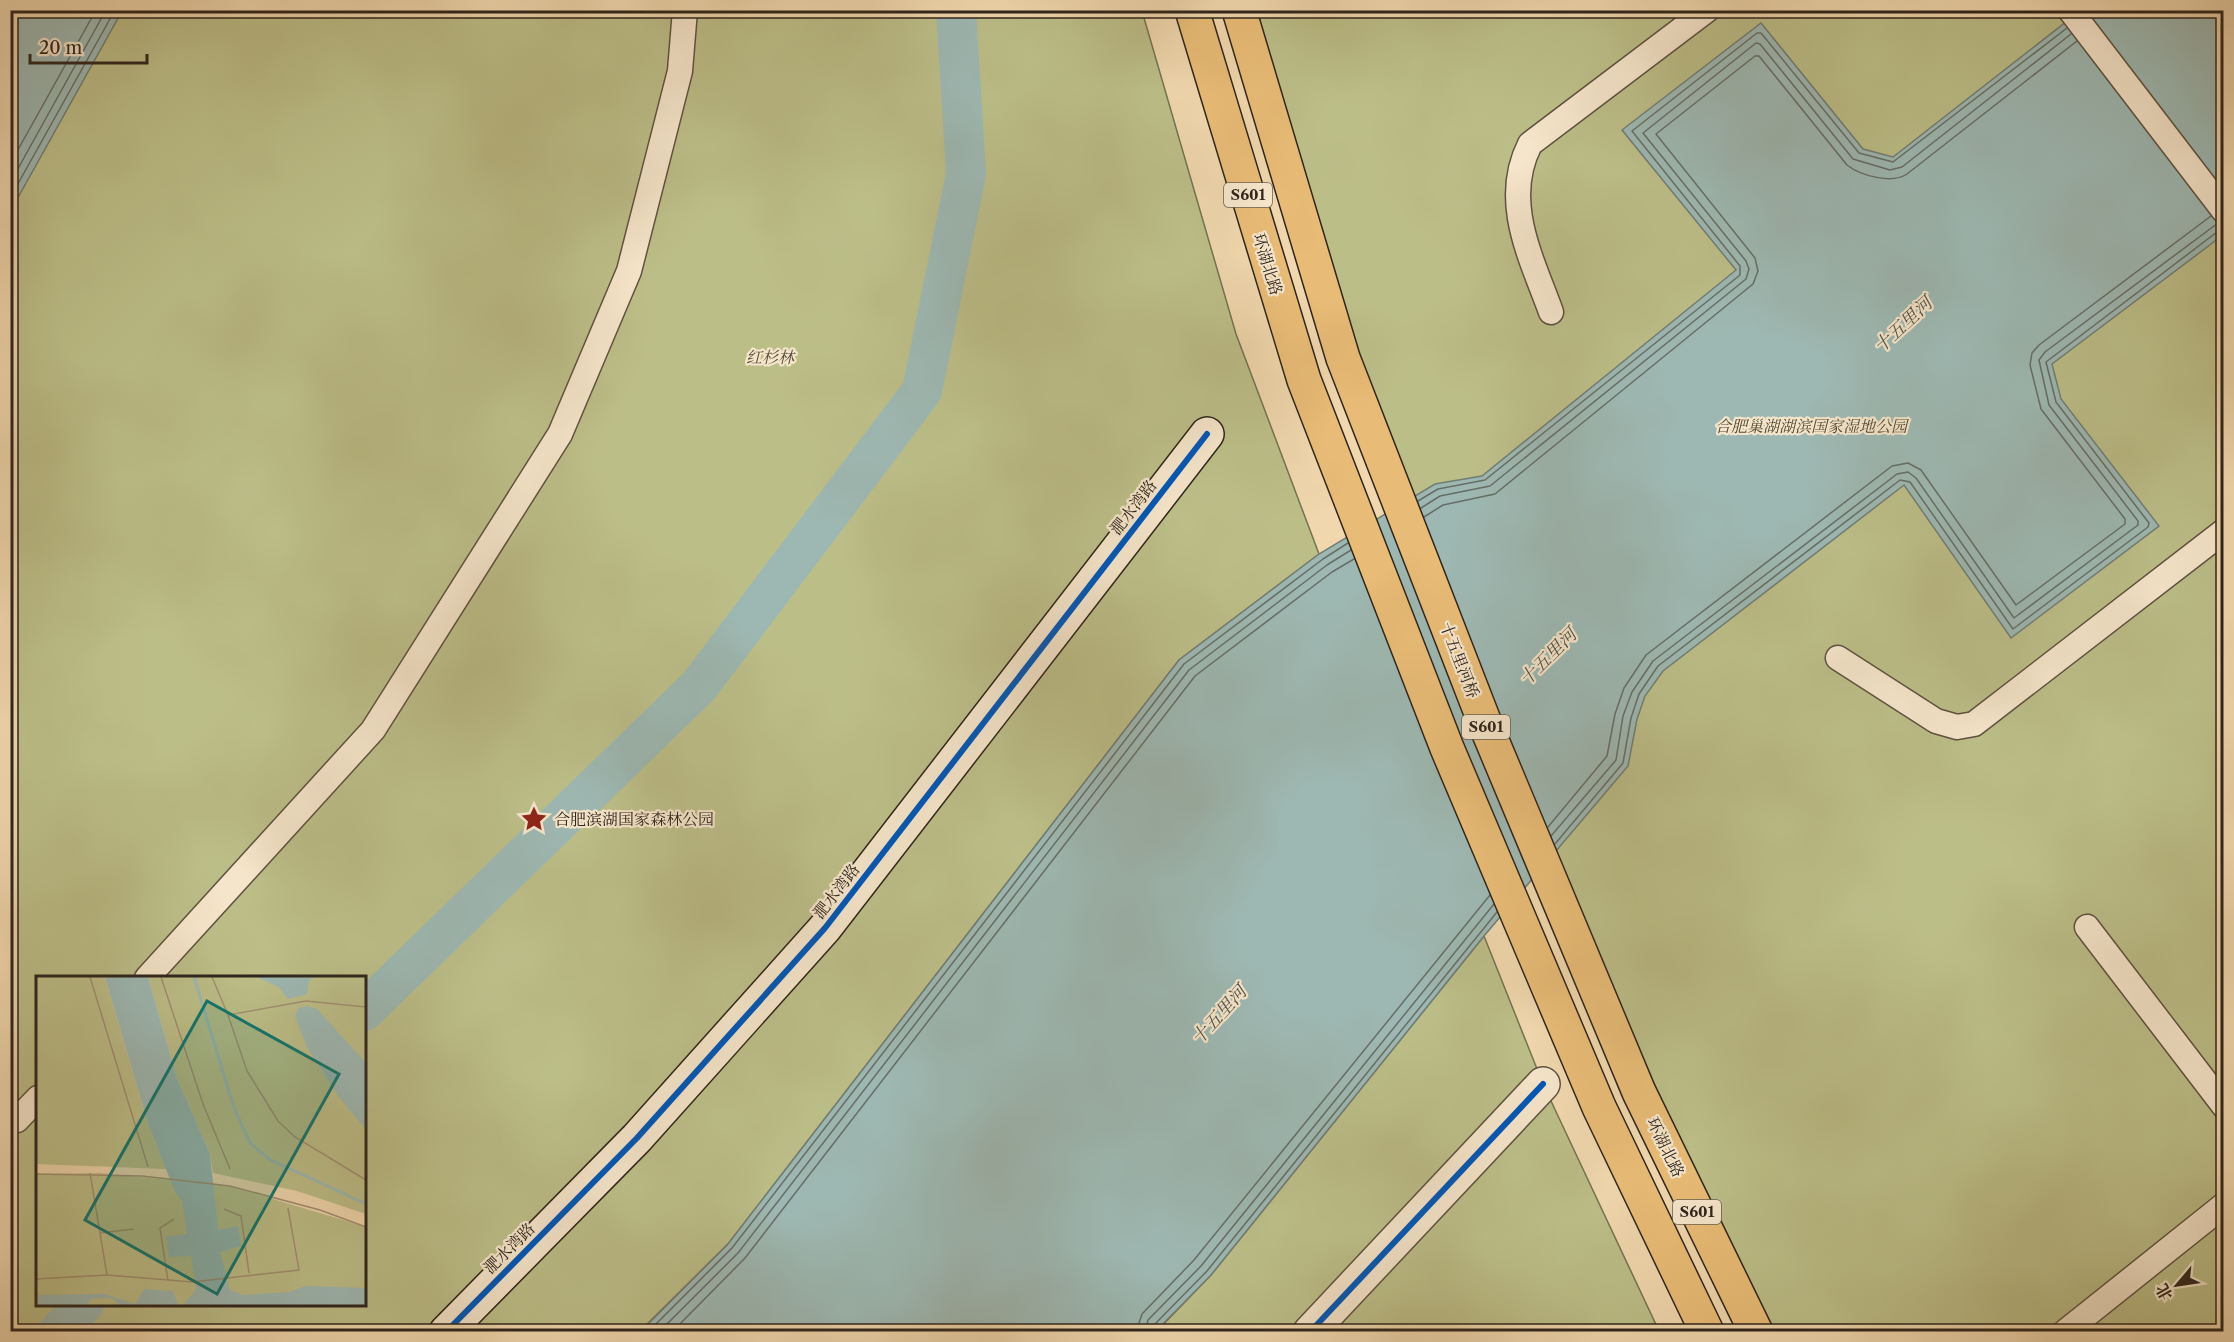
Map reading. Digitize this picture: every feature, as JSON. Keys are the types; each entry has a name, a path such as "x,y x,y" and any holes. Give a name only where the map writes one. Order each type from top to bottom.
{"main road":[{"name":"环湖北路","path":"1192,10 1304,380 1447,748 1599,1107 1707,1332"},
{"name":"十五里河桥","path":"1239,10 1343,358 1488,731 1639,1092"},
{"name":"环湖北路","path":"1639,1092 1756,1332"}],"street":[{"name":"淝水湾路","path":"446,1332 637,1138 825,928 1207,434"},
{"path":"1310,1332 1543,1084"}],"lane":[{"path":"149,976 373,730 560,434 629,271 680,71 685,10"},
{"path":"1551,312 1519,224 1517,206 1521,169 1530,144 1707,10"},
{"path":"2070,10 2223,211"},
{"path":"1838,658 1936,721 1957,727 1974,724 2223,531"},
{"path":"2087,927 2223,1106"},
{"path":"13,1120 36,1100"},
{"path":"2065,1332 2223,1205"}],"green space":[{"name":"合肥滨湖国家森林公园","path":"11,11 1142,11 1236,334 1319,554 1179,660 728,1244 640,1331 11,1331"},
{"name":"合肥巢湖湖滨国家湿地公园","path":"1239,11 2223,11 2223,1331 1756,1331 1488,731"},
{"path":"1484,936 1543,1084 1659,1331 1156,1332 1211,1275"}],"water":[{"path":"10,11 122,11 11,210"},
{"name":"十五里河","path":"2080,11 2223,11 2223,235 2052,364 2061,399 2159,526 2011,638 1904,485 1663,671 1645,696 1637,719 1628,766 1484,936 1211,1275 1156,1331 640,1332 728,1244 1179,660 1319,554 1435,484 1482,476 1736,270 1622,130 1761,23 1863,149 1893,157"}],"waterway":[{"path":"366,1009 699,686 922,391 966,174 956,10"},
{"path":"58,1332 82,1306"}],"cycle path":[{"path":"446,1332 637,1138 825,928 1207,434"},
{"path":"1310,1332 1543,1084"}],"place":[{"name":"合肥滨湖国家森林公园","path":"534,819"}],"park label":[{"name":"红杉林","path":"770,357"}]}
